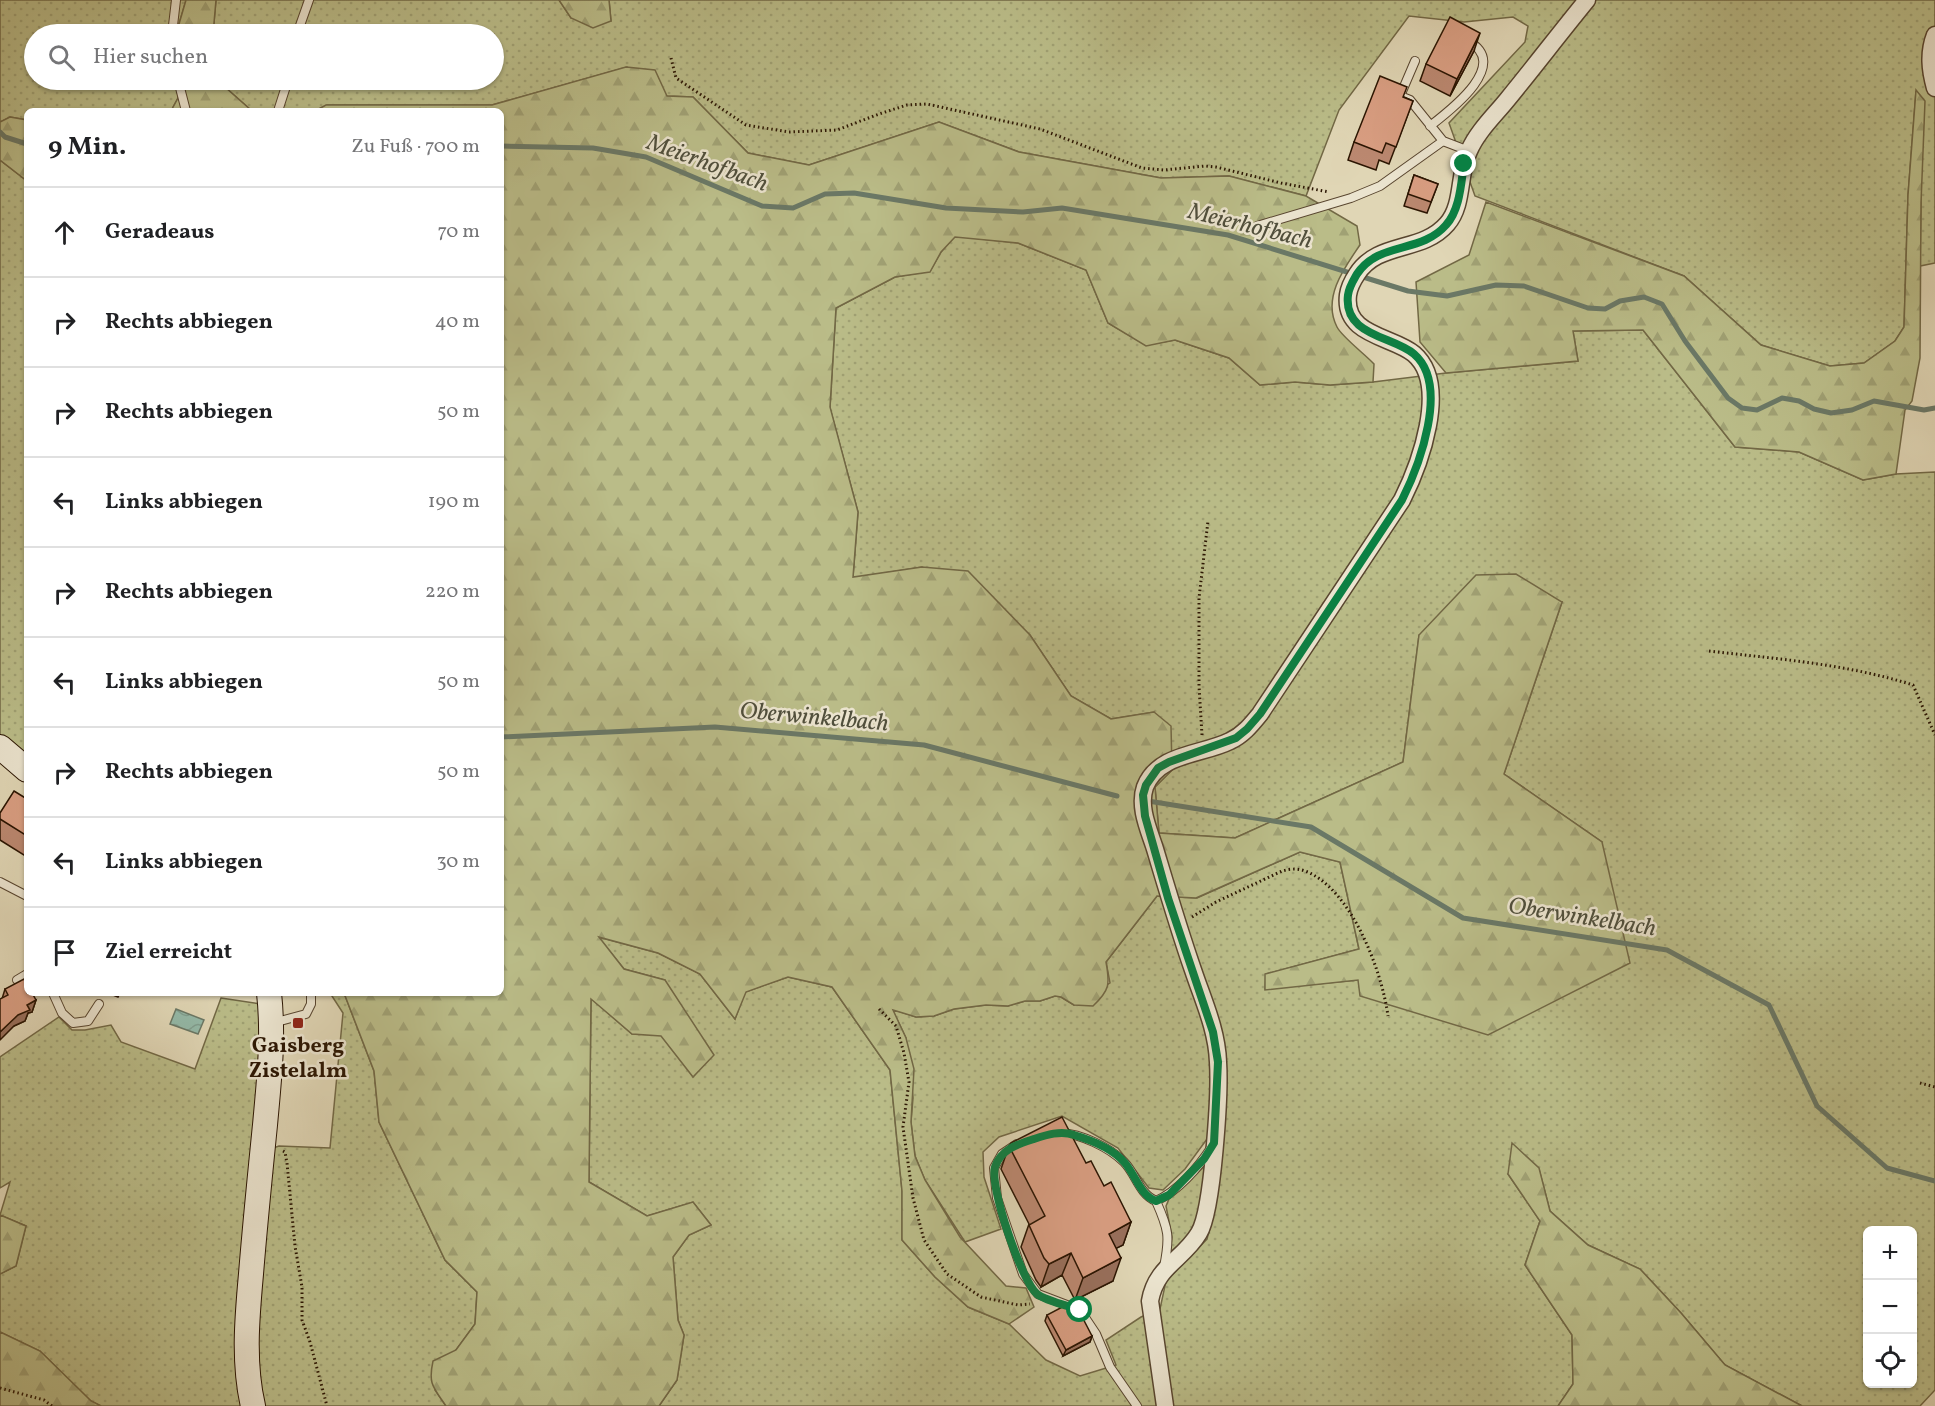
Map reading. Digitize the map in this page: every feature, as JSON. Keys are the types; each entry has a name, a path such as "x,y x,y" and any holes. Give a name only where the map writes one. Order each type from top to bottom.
{"main road":[{"path":"0,747 24,767"},
{"path":"253,1406 248,1371 247,1336 273,1023 269,996"}],"street":[{"path":"1166,1406 1150,1301 1153,1289 1163,1271 1195,1239 1203,1225 1207,1209 1214,1143 1218,1073 1216,1043 1145,816 1143,795 1146,785 1158,768 1236,738 1260,714 1389,521 1410,484 1422,452 1429,418 1430,392 1427,375 1416,355 1408,349 1371,334 1359,324 1348,304 1348,294 1352,283 1364,264 1372,257 1426,240 1447,224 1455,208 1469,151 1587,0"},
{"path":"1935,35 1930,57 1935,88"}],"lane":[{"path":"173,24 176,0"},
{"path":"301,24 309,0"},
{"path":"1430,126 1460,100 1483,68 1484,56 1481,50 1477,45 1457,35"},
{"path":"1415,61 1401,96 1410,100 1443,141 1469,151"},
{"path":"181,90 185,108"},
{"path":"279,108 285,90"},
{"path":"1257,226 1351,198 1380,186 1443,141"},
{"path":"0,882 24,894"},
{"path":"17,980 24,976"},
{"path":"54,996 62,1013 74,1023 88,1021 99,1004"},
{"path":"273,1023 306,1014 311,1004 311,996"},
{"path":"1050,1133 1072,1134 1107,1149 1125,1162 1148,1198 1156,1201 1169,1195 1204,1159 1214,1143"},
{"path":"1028,1141 1017,1144 1002,1154 994,1168 997,1198 1023,1274 1038,1294 1080,1310 1096,1334 1110,1367 1137,1406"},
{"path":"1156,1201 1167,1226 1169,1240 1163,1271"}],"path":[{"path":"671,57 676,78 746,125 789,132 837,130 907,105 927,104 1040,129 1142,168 1164,170 1216,167 1351,198"},
{"path":"1203,750 1199,686 1199,598 1208,521"},
{"path":"1709,651 1810,663 1883,675 1913,685 1935,735"},
{"path":"1178,927 1216,902 1282,871 1292,868 1304,870 1334,892 1349,913 1379,976 1386,998 1388,1016"},
{"path":"879,1009 896,1026 904,1053 909,1082 903,1127 913,1198 924,1240 947,1275 981,1297 1018,1305 1056,1301"},
{"path":"1920,1083 1935,1087"},
{"path":"263,1146 285,1152 295,1246 302,1287 302,1320 327,1406"},
{"path":"0,1388 44,1400 52,1406"}],"green space":[{"path":"0,0 186,0 179,24 24,24 24,90 182,90 173,108 24,108 24,119 10,117 0,122"},
{"path":"186,0 216,0 214,24 179,24"},
{"path":"216,0 559,0 571,18 611,21 609,0 1935,0 1935,263 1920,266 1921,203 1916,91 1908,195 1904,327 1895,341 1864,363 1830,366 1761,345 1684,276 1475,196 1449,123 1525,42 1528,26 1513,17 1464,22 1409,16 1339,110 1306,196 1229,176 1161,178 1019,152 939,122 809,165 748,153 693,97 667,96 627,67 492,105 327,105 321,108 249,108 228,90 504,90 504,24 214,24"},
{"path":"559,0 609,0 611,21 593,28 571,18"},
{"path":"626,67 655,70 667,96 693,97 748,153 809,165 939,122 1019,152 1161,178 1229,176 1306,196 1357,226 1360,245 1342,273 1333,294 1333,316 1340,331 1374,364 1373,382 1330,385 1295,382 1260,385 1229,358 1175,340 1146,346 1108,323 1086,270 1018,243 955,237 941,252 930,272 895,277 836,308 830,407 858,512 853,577 922,567 968,571 1030,635 1071,696 1111,719 1154,712 1171,726 1172,770 1155,787 1159,833 1235,838 1403,762 1419,635 1476,575 1516,574 1562,602 1504,774 1602,842 1630,963 1488,1035 1360,996 1358,980 1265,990 1265,974 1359,949 1340,862 1300,852 1196,898 1157,896 1106,962 1108,976 1106,991 1093,1006 1074,1005 1055,996 1008,1006 986,1005 954,1009 934,1016 916,1017 893,1010 906,1038 914,1069 911,1122 915,1156 925,1180 960,1237 1006,1286 1026,1288 1034,1307 1009,1324 968,1307 935,1277 902,1240 902,1191 890,1070 832,987 788,977 746,992 735,1019 700,974 658,953 599,937 624,969 665,980 714,1055 693,1077 661,1036 632,1034 591,999 589,1182 647,1216 693,1202 711,1225 689,1235 673,1257 678,1320 684,1335 677,1380 659,1406 446,1406 431,1380 433,1361 456,1350 475,1324 477,1292 445,1260 379,1122 374,1071 345,996 504,996 504,108 320,108 326,105 492,105"},
{"path":"182,90 228,90 249,108 173,108"},
{"path":"1916,90 1925,101 1921,203 1920,358 1912,401 1905,410 1896,474 1863,480 1799,452 1735,447 1643,330 1573,331 1578,361 1446,373 1420,342 1416,282 1469,255 1486,202 1684,276 1761,345 1830,366 1864,363 1895,341 1904,327 1908,195"},
{"path":"10,117 24,119 24,179 0,160 0,122"},
{"path":"0,160 24,179 24,757 0,736"},
{"path":"955,236 1018,243 1086,270 1108,323 1146,345 1175,340 1229,358 1260,385 1295,382 1330,385 1373,382 1578,361 1573,331 1643,330 1735,447 1799,452 1863,480 1896,474 1935,472 1935,1390 1920,1406 1802,1406 1725,1365 1640,1269 1588,1245 1550,1211 1539,1169 1508,1174 1540,1221 1525,1265 1572,1335 1573,1384 1558,1406 659,1406 677,1380 684,1335 678,1320 673,1257 689,1235 711,1225 693,1202 647,1216 589,1182 591,998 632,1034 661,1035 693,1076 665,980 624,969 598,937 658,953 700,974 735,1019 745,992 788,977 832,987 890,1070 902,1191 902,1240 935,1277 968,1307 1009,1324 1046,1360 1080,1376 1116,1365 1106,1340 1141,1317 1160,1309 1166,1281 1207,1239 1215,1207 1221,1139 1207,1139 1185,1169 1163,1190 1149,1188 1118,1148 1062,1116 999,1137 983,1152 984,1177 1001,1229 965,1242 925,1180 915,1156 911,1122 913,1098 906,1038 892,1009 916,1017 934,1016 954,1009 986,1005 1008,1006 1055,996 1074,1005 1110,983 1106,962 1157,896 1197,898 1300,852 1340,862 1359,949 1266,974 1265,989 1358,980 1602,842 1504,774 1562,602 1419,635 1403,762 1235,838 1159,833 1155,787 1172,770 1154,712 1111,719 1071,696 1030,635 922,567 853,578 858,512 830,408 836,308 895,277 930,271 941,252"},
{"path":"332,996 345,996 374,1071 379,1122 445,1260 477,1292 475,1324 456,1350 435,1390 446,1406 263,1406 255,1360 270,1149 279,1146 330,1148 343,1013"},
{"path":"221,998 261,1004 243,1406 101,1406 91,1401 40,1351 0,1332 0,1274 16,1266 26,1226 0,1215 10,1182 0,1188 0,1057 59,1017 72,1030 111,1025 121,1042 195,1069"},
{"path":"1512,1143 1539,1168 1550,1211 1588,1245 1640,1269 1725,1365 1802,1406 1558,1406 1573,1384 1572,1335 1525,1265 1540,1221 1508,1174"},
{"path":"1205,1166 1200,1216 1189,1235 1170,1253 1172,1237 1166,1206 1169,1199"},
{"path":"0,1215 26,1226 16,1266 0,1274"},
{"path":"0,1332 40,1351 91,1401 101,1406 0,1406"}],"water":[{"path":"176,1009 204,1020 198,1034 170,1024"}],"building":[{"path":"1450,17 1480,33 1457,79 1426,64"},
{"path":"1380,76 1407,87 1403,97 1413,101 1396,147 1386,143 1382,153 1354,142"},
{"path":"1414,175 1438,184 1431,202 1408,194"},
{"path":"14,791 24,797 24,834 0,819 0,813"},
{"path":"24,979 24,996 34,996 36,1000 27,1005 30,1010 18,1015 0,1032 0,999 8,995 5,989"},
{"path":"1062,1117 1086,1163 1091,1161 1104,1186 1111,1182 1131,1222 1109,1234 1121,1258 1083,1278 1071,1253 1049,1264 1044,1258 1029,1225 1045,1216 1009,1146"},
{"path":"1066,1305 1078,1309 1092,1336 1066,1350 1047,1315"}],"waterway":[{"path":"0,132 5,137 24,143"},
{"name":"Meierhofbach","path":"504,146 593,148 646,157 762,206 793,208 825,194 854,193 946,208 1023,212 1062,208 1228,235 1408,291 1447,296 1496,285 1524,286 1588,308 1605,309 1620,301 1644,297 1662,304 1685,341 1728,398 1742,408 1757,410 1782,398 1799,401 1814,409 1831,413 1852,410 1874,401 1924,410 1935,408"},
{"name":"Oberwinkelbach","path":"504,737 715,727 924,745 1117,796"},
{"name":"Oberwinkelbach","path":"1148,801 1311,827 1463,918 1667,950 1769,1005 1817,1106 1887,1168 1935,1181"}],"place":[{"name":"Gaisberg Zistelalm","path":"298,1023"}],"route":[{"path":"1080,1310 1038,1294 1023,1274 997,1198 994,1168 1002,1154 1017,1144 1050,1133 1072,1134 1107,1149 1125,1162 1148,1198 1156,1201 1169,1195 1204,1159 1214,1143 1218,1086 1216,1043 1168,898 1145,816 1143,795 1146,785 1158,768 1185,756 1229,742 1247,729 1260,714 1402,500 1417,467 1426,436 1430,385 1422,363 1416,355 1408,349 1371,334 1359,324 1348,304 1348,294 1364,264 1372,257 1426,240 1447,224 1455,208 1464,164"}]}
